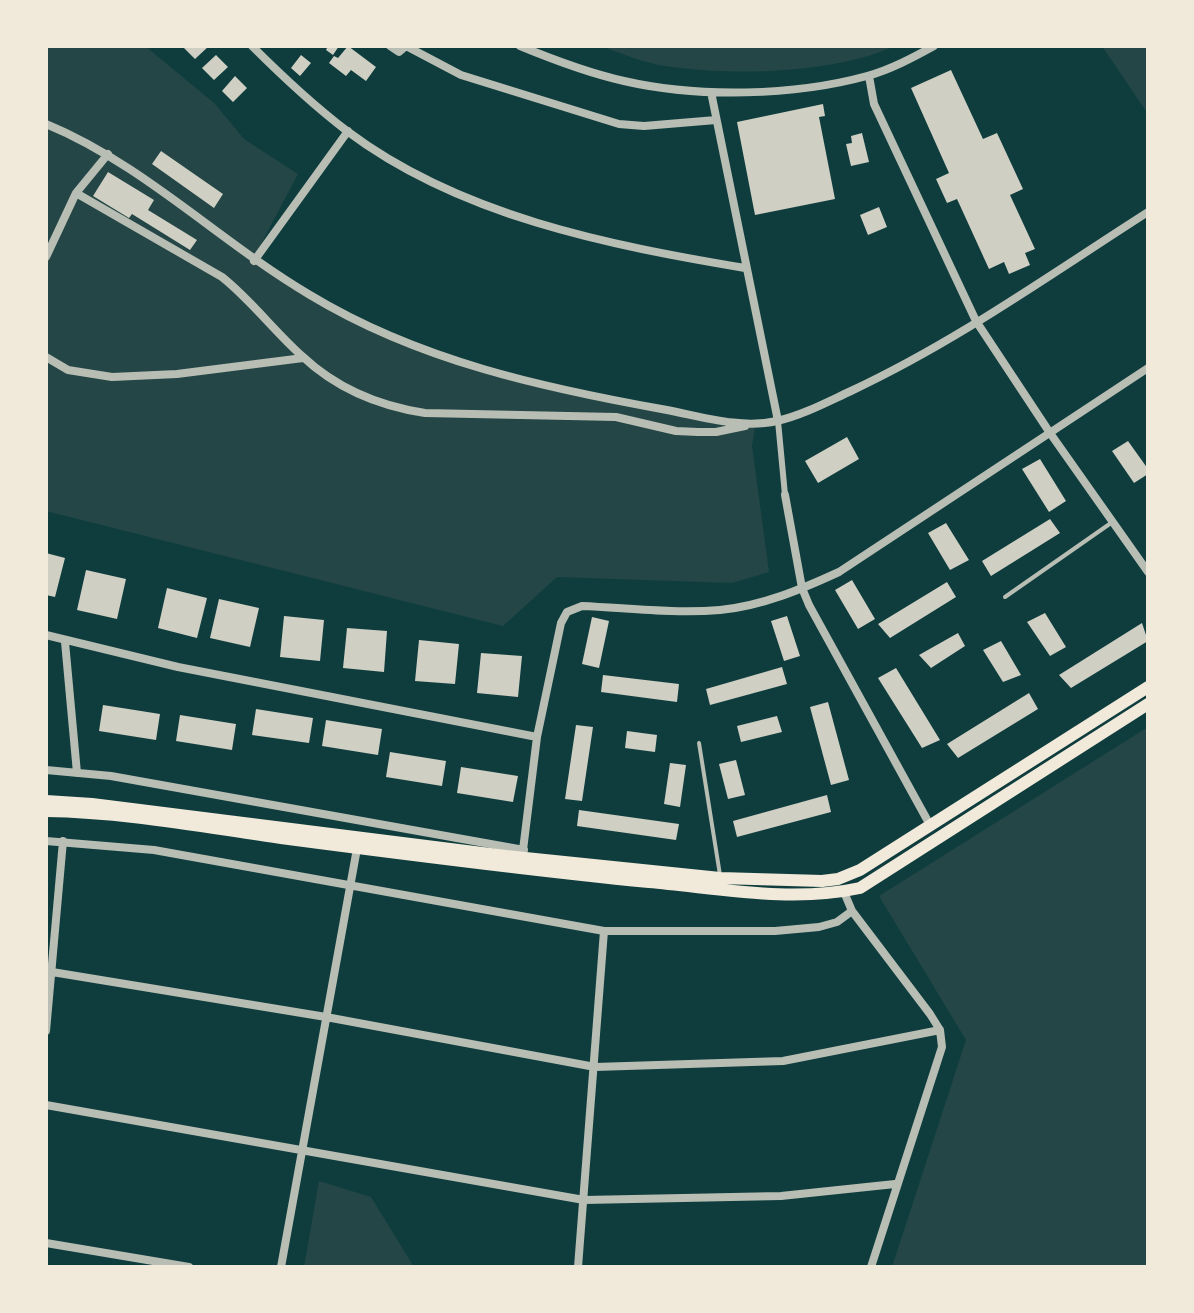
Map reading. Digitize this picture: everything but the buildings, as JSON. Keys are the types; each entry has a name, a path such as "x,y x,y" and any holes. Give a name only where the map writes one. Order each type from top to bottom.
{"main road":[{"path":"46,811 72,811 358,843 523,854 720,878 803,882 838,879 860,870 1148,687"},
{"path":"46,801 92,804 578,875 781,894 844,892 860,888 1148,704"}],"street":[{"path":"252,46 348,131 401,165 460,195 525,219 595,238 745,268"},
{"path":"390,46 399,52 406,46 461,75 619,124 644,126 716,120"},
{"path":"520,46 564,64 625,81 711,92 798,89 869,76 934,46"},
{"path":"869,76 874,104 976,321 1148,572"},
{"path":"711,92 778,421 785,495 802,588 930,825"},
{"path":"46,124 108,154 254,261 367,326 494,374 750,425"},
{"path":"254,261 348,131"},
{"path":"46,257 76,193 108,154"},
{"path":"76,193 222,277 303,358 335,382 368,399 411,411 616,417 676,431 698,432 716,432 778,421 805,412 891,372 1148,212"},
{"path":"46,357 68,370 112,377 177,374 303,358"},
{"path":"46,770 111,776 523,854 537,737 561,623 567,612 582,606 724,610 802,588 839,572 1148,368"},
{"path":"46,635 178,667 537,737"},
{"path":"65,642 77,773"},
{"path":"46,841 154,850 604,931 775,931 819,927 837,922 852,911"},
{"path":"46,1031 48,971 63,841"},
{"path":"281,1267 358,843"},
{"path":"844,892 852,911 940,1030 942,1047 895,1184 871,1267"},
{"path":"578,1267 604,931"},
{"path":"48,971 326,1017 595,1067 783,1061 940,1030"},
{"path":"46,1105 584,1200 781,1196 895,1184"},
{"path":"46,1243 189,1267"}],"lane":[{"path":"1005,597 1113,521"},
{"path":"699,743 720,878"}],"shaded area":[{"path":"46,46 145,46 214,103 244,139 298,174 252,261 366,328 493,376 628,405 756,421 752,446 769,572 732,583 557,577 503,626 46,511"},
{"path":"600,46 895,46 870,55 812,67 720,71 665,66"},
{"path":"1102,46 1148,46 1148,114"},
{"path":"1148,727 1148,1267 892,1267 966,1040 879,896"},
{"path":"319,1181 371,1197 414,1267 304,1267"}]}
